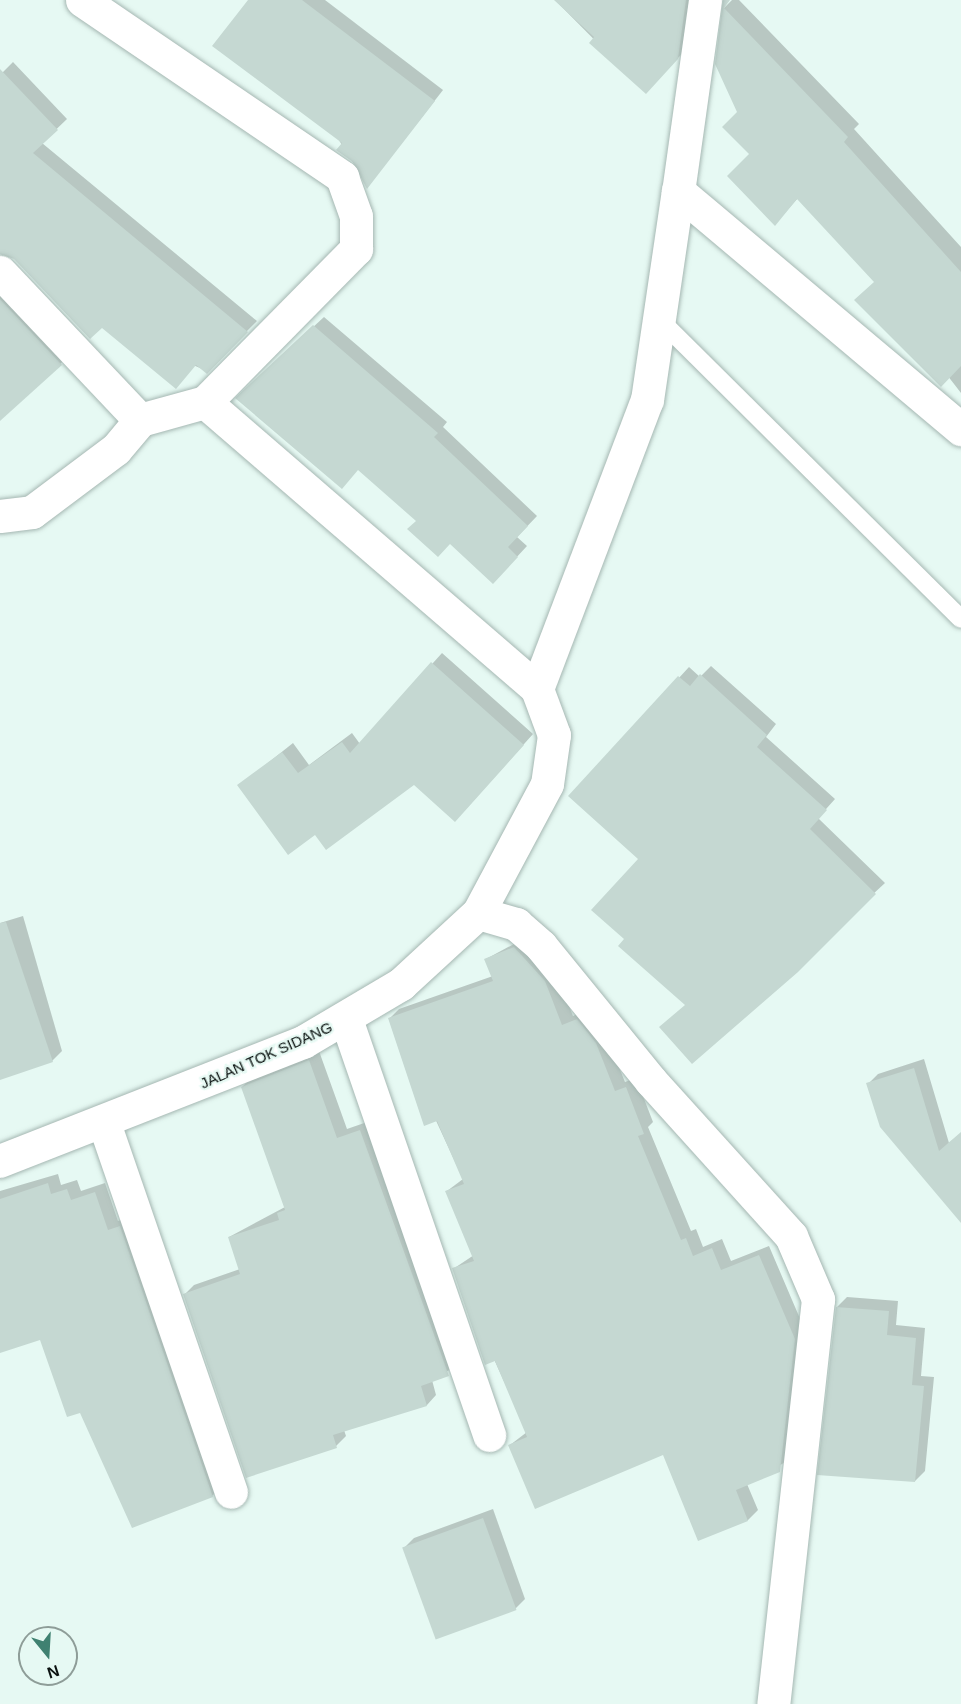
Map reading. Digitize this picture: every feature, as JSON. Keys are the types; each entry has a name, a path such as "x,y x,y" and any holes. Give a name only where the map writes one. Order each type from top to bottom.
{"street":[{"path":"0,516 32,512 74,483 116,449 140,420 204,402 356,249 356,216 342,177 82,0"},
{"path":"204,402 537,689 632,445 662,322 705,0"},
{"path":"678,191 961,429"},
{"path":"0,272 140,420"},
{"name":"JALAN TOK SIDANG","path":"0,1161 104,1123 346,1019 439,955 478,913 548,784 554,735 537,689"},
{"path":"478,913 516,924 541,946 651,1082 791,1236 818,1299 773,1704"},
{"path":"346,1019 489,1435"},
{"path":"104,1123 231,1492"}],"lane":[{"path":"662,322 961,619"}],"building":[{"path":"248,0 302,0 435,101 367,189 353,162 336,150 342,143 212,46"},
{"path":"554,0 686,0 678,59 646,94 589,43 594,37"},
{"path":"723,0 730,0 724,8 848,137 844,142 961,272 961,366 941,387 854,300 874,282 797,199 775,226 727,176 749,154 722,127 737,112 715,64"},
{"path":"0,69 58,130 33,153 248,332 207,374 196,365 176,389 102,328 90,339 14,259 0,254"},
{"path":"0,299 62,365 0,421"},
{"path":"313,325 438,433 434,437 528,526 508,547 518,557 493,584 450,544 438,557 407,529 416,521 358,470 342,489 235,398"},
{"path":"431,662 524,745 455,822 414,785 326,850 315,835 288,855 237,785 282,752 298,773 342,742 350,753"},
{"path":"700,674 767,735 757,747 827,810 810,829 876,894 798,972 692,1064 659,1027 685,1005 618,946 624,939 591,910 638,859 568,796 678,676 690,686"},
{"path":"6,922 53,1062 0,1080 0,923"},
{"path":"514,947 545,981 562,1025 577,1019 596,1043 615,1091 626,1087 644,1134 638,1136 681,1240 686,1238 693,1256 712,1248 721,1270 759,1255 795,1339 780,1472 736,1490 748,1521 698,1541 663,1455 535,1509 508,1445 527,1437 495,1361 485,1365 452,1268 474,1261 445,1191 464,1184 437,1121 424,1126 388,1018 493,981 484,959"},
{"path":"309,1060 337,1138 360,1130 449,1376 421,1386 427,1406 333,1435 337,1448 246,1478 183,1294 240,1274 228,1237 279,1220 277,1213 285,1210 241,1087"},
{"path":"914,1068 939,1151 961,1132 961,1223 880,1127 866,1083"},
{"path":"48,1183 51,1194 67,1189 71,1200 95,1192 108,1230 120,1226 213,1497 132,1528 80,1413 67,1417 40,1340 0,1353 0,1199"},
{"path":"836,1307 889,1311 887,1335 916,1338 912,1385 924,1386 915,1482 817,1475"},
{"path":"483,1518 517,1610 436,1640 402,1547"}]}
